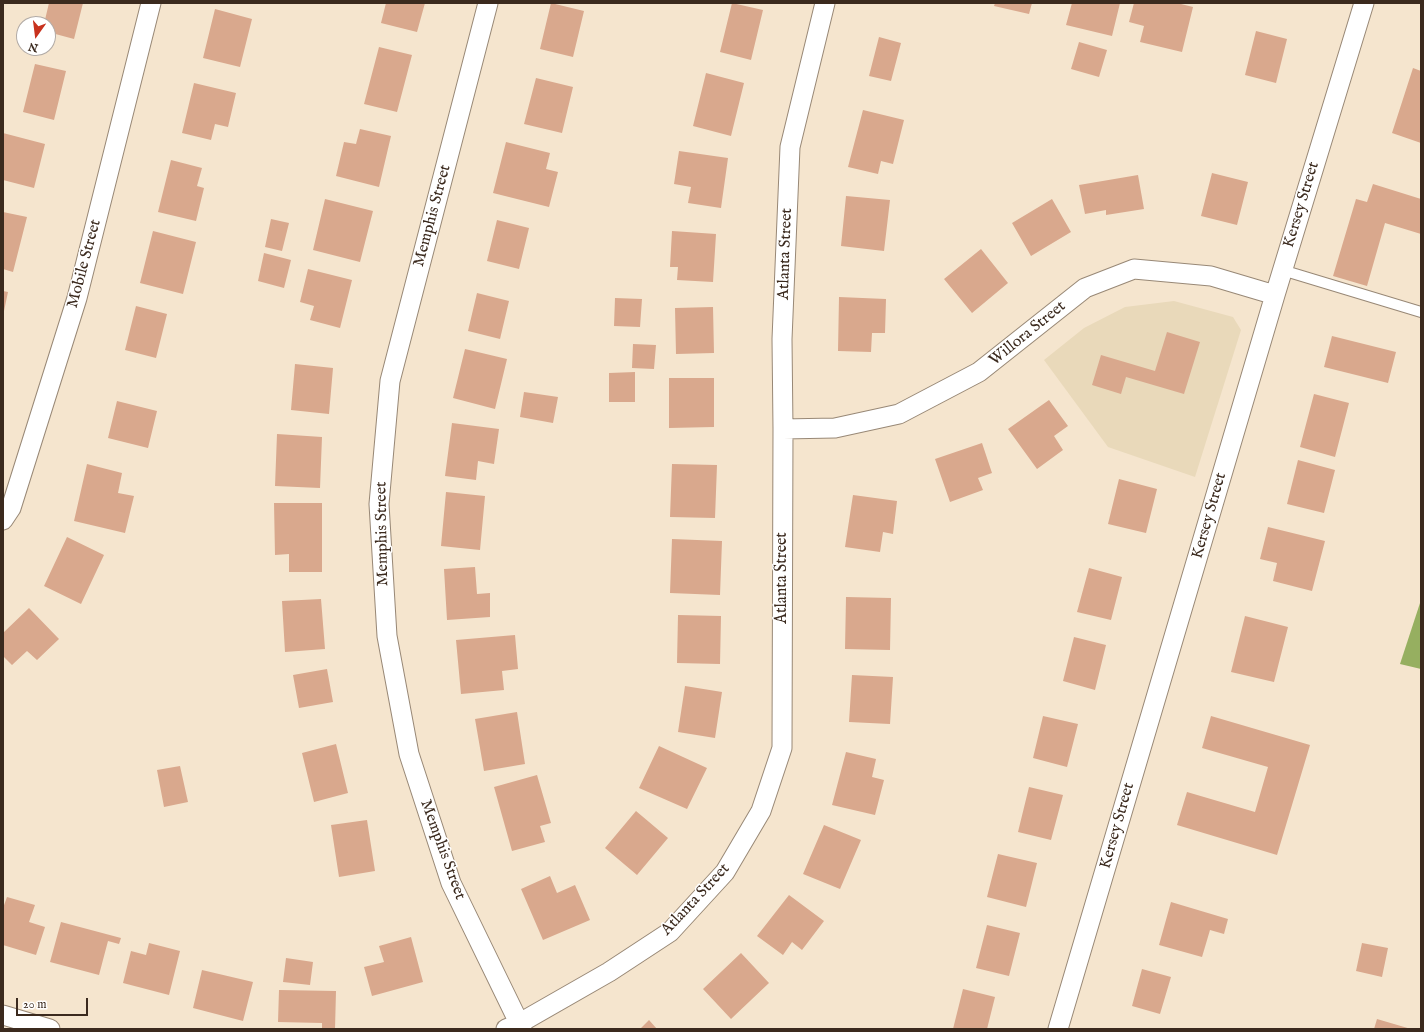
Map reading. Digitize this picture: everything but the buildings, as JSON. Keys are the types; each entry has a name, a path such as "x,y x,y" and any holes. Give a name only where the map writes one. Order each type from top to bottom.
{"street":[{"name":"Mobile Street","path":"3,520 11,508 77,298 151,3"},
{"name":"Memphis Street","path":"488,3 390,381 379,504 387,636 409,754 451,884 515,1027"},
{"name":"Atlanta Street","path":"515,1027 609,972 670,932 726,872 761,811 782,748 782,339 790,147 825,3"},
{"name":"Kersey Street","path":"1058,1029 1282,270 1364,3"},
{"name":"Willora Street","path":"783,429 835,428 899,414 979,372 1085,288 1134,270 1211,276 1275,295"},
{"path":"3,1015 50,1029"}],"lane":[{"path":"1282,270 1421,312"}],"shaded area":[{"path":"1174,301 1233,317 1241,330 1195,477 1108,447 1044,360 1084,328 1125,307"}],"green space":[{"path":"1421,600 1421,669 1400,664"}]}
